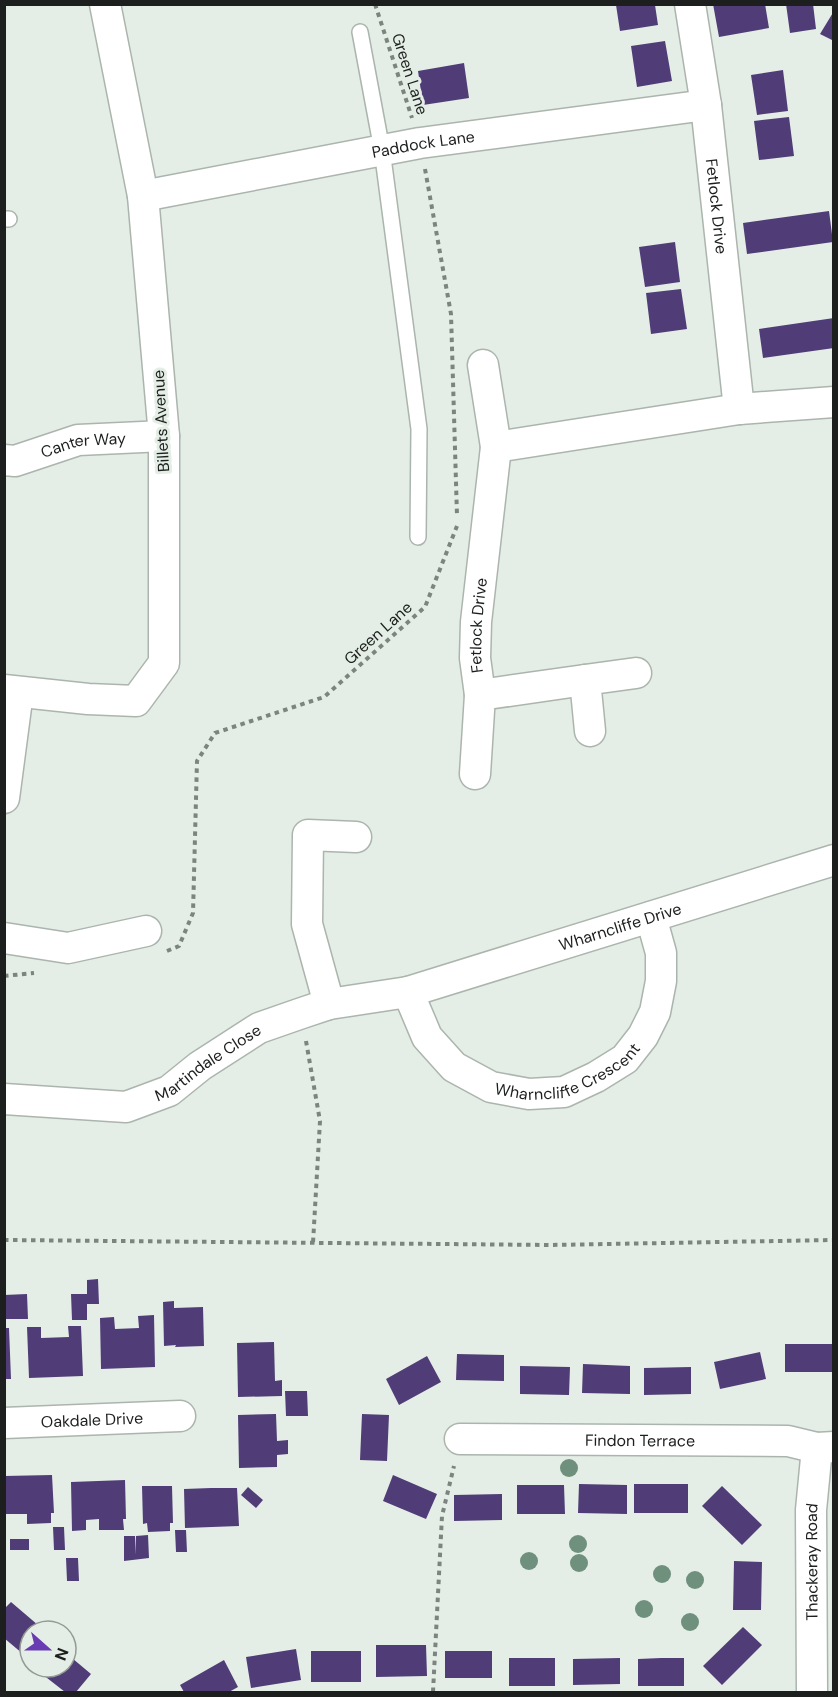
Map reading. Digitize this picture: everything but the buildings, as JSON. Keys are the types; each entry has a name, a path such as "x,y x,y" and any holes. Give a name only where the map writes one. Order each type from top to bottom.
{"street":[{"name":"Billets Avenue","path":"11,691 88,699 136,701 164,663 164,436 143,196 105,4"},
{"name":"Fetlock Drive","path":"690,4 706,105 739,409"},
{"name":"Paddock Lane","path":"143,196 420,143 706,105"},
{"name":"Fetlock Drive","path":"475,774 480,695 475,658 476,622 496,447 483,365"},
{"path":"496,447 739,409 834,402"},
{"name":"Canter Way","path":"4,460 15,461 78,440 164,436"},
{"name":"Fetlock Drive","path":"480,695 636,673"},
{"path":"585,680 590,731"},
{"path":"4,798 11,691"},
{"path":"315,1009 307,924 308,835 356,837"},
{"name":"Wharncliffe Drive","path":"408,992 834,860"},
{"name":"Wharncliffe Crescent","path":"408,992 428,1036 454,1067 491,1087 529,1094 564,1092 596,1077 625,1059 643,1036 655,1012 662,981 661,953 651,917"},
{"path":"4,938 68,948 153,943"},
{"name":"Martindale Close","path":"4,1099 126,1107 169,1091 200,1066 259,1028 315,1009 408,992"},
{"name":"Oakdale Drive","path":"4,1423 180,1416"},
{"name":"Findon Terrace","path":"460,1439 788,1441 825,1448"},
{"name":"Thackeray Road","path":"812,1692 811,1509 825,1448"}],"lane":[{"path":"360,32 382,150 419,429 418,537"}],"path":[{"name":"Green Lane","path":"153,943 179,946 193,914 197,761 215,733 324,697 425,607 458,525 451,314 420,143 375,4"},
{"path":"4,976 38,973"},
{"path":"313,1243 320,1121 315,1009"},
{"path":"4,1240 550,1245 834,1240"},
{"path":"433,1692 441,1516 460,1439"}]}
